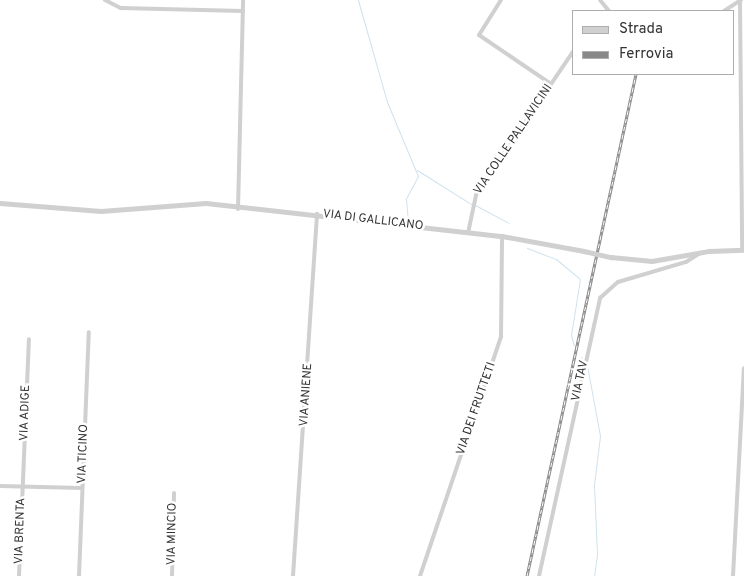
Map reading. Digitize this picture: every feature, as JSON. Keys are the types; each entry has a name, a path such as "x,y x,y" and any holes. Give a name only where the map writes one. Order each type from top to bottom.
{"street":[{"path":"106,0 122,8 243,11"},
{"path":"238,209 243,0"},
{"path":"501,0 480,35 551,84"},
{"path":"600,0 608,10"},
{"path":"725,10 740,0"},
{"path":"740,0 743,250"},
{"path":"601,10 604,5"},
{"name":"VIA COLLE PALLAVICINI","path":"468,233 475,197 572,53"},
{"name":"VIA DI GALLICANO","path":"0,203 101,211 197,203 238,209 317,214 502,236 611,257 652,261 702,252 743,250"},
{"name":"VIA ANIENE","path":"293,576 317,214"},
{"name":"VIA DEI FRUTTETI","path":"420,576 501,337 502,236"},
{"name":"VIA TAV","path":"538,576 600,298 615,283 688,262 702,252"},
{"name":"VIA TICINO","path":"79,576 89,332"},
{"name":"VIA ADIGE","path":"22,486 28,339"},
{"path":"733,576 744,368"},
{"path":"0,486 82,488"},
{"name":"VIA BRENTA","path":"19,576 22,486"},
{"name":"VIA MINCIO","path":"172,576 174,493"}],"waterway":[{"path":"358,0 387,102 418,176 406,199 408,222"},
{"path":"417,170 471,204"},
{"path":"475,205 509,223"},
{"path":"527,248 556,259 580,279 571,335 574,346"},
{"path":"587,365 600,436 594,485 597,555 594,576"}],"railway":[{"path":"527,576 636,75"}]}
